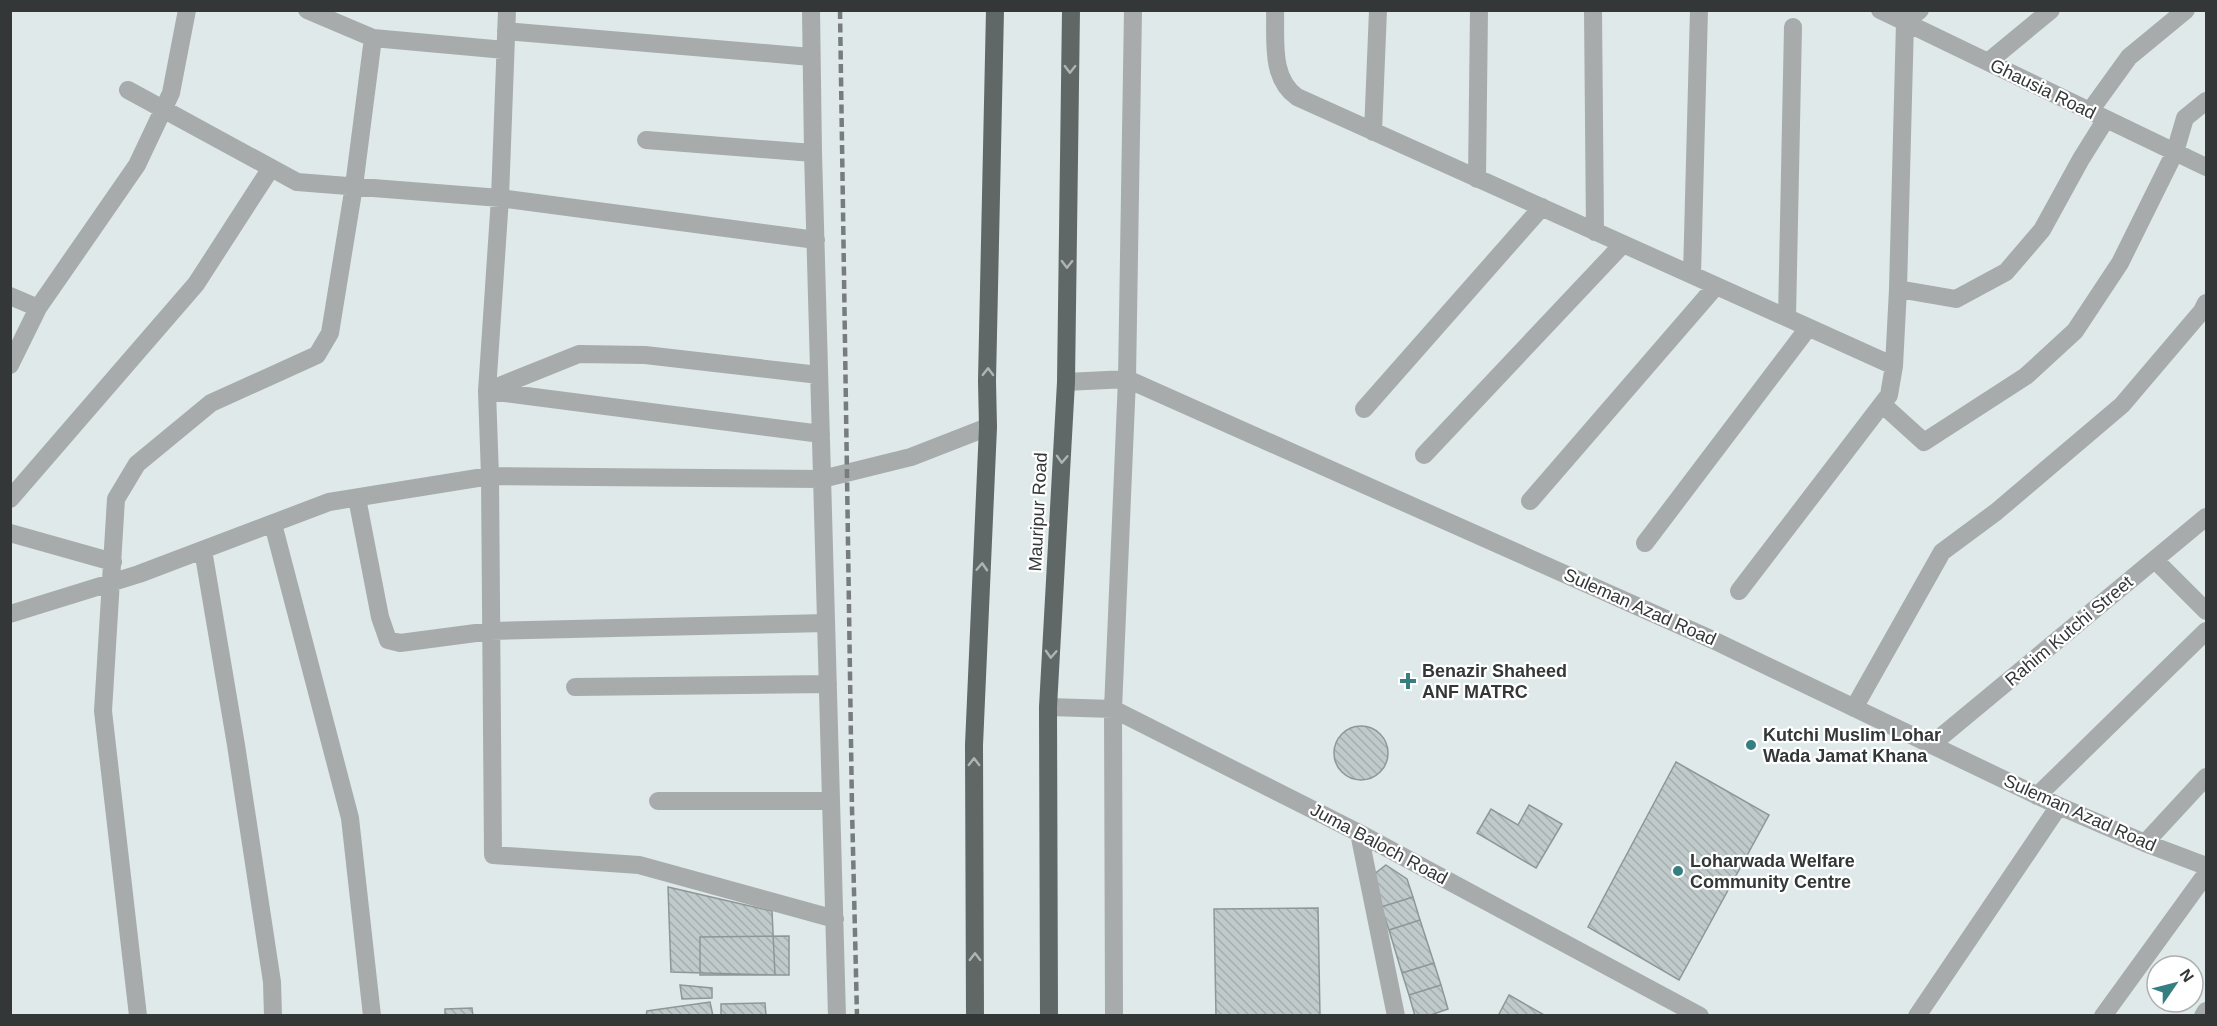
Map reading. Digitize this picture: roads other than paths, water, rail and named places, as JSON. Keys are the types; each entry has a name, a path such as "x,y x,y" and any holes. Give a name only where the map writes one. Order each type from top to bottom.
{"highway":[{"path":"975,1016 974,745 988,427 995,10"},
{"name":"Mauripur Road","path":"1049,1016 1048,707 1066,382 1071,10"}],"street":[{"path":"10,365 38,308 137,165 171,93 187,10"},
{"path":"307,10 373,38 506,50"},
{"path":"507,10 500,198 487,391 490,476 493,855 639,865 834,919"},
{"path":"811,10 837,1016"},
{"path":"1114,1016 1113,709 1127,379 1133,10"},
{"path":"1275,10 1278,68 1282,82 1289,92 1372,132 1894,366"},
{"path":"1372,132 1378,10"},
{"path":"1477,178 1479,10"},
{"path":"1593,10 1594,232"},
{"path":"1692,275 1700,10"},
{"name":"Ghausia Road","path":"1880,10 2206,167"},
{"path":"1739,591 1889,395 1894,366 1898,288 1905,22 1920,10"},
{"path":"1988,62 2051,10"},
{"path":"1898,288 1956,299 2006,272 2042,230 2081,159 2098,115 2129,57 2186,10"},
{"path":"1787,318 1793,27"},
{"path":"506,31 811,57"},
{"path":"138,1016 103,711 116,500 137,464 211,403 317,355 330,333 354,186 373,38"},
{"path":"128,90 297,182 500,198 816,240"},
{"path":"1882,404 1924,442 2026,376 2075,331 2120,263 2175,152 2185,118 2206,101"},
{"path":"646,140 813,153"},
{"path":"10,499 196,284 271,168"},
{"path":"1364,409 1542,207"},
{"path":"1424,455 1623,244"},
{"path":"1530,501 1716,286"},
{"path":"10,296 38,308"},
{"path":"1854,708 1942,552 1996,512 2122,405 2202,311 2206,303"},
{"path":"1645,543 1809,327"},
{"path":"487,391 579,354 645,355 819,375"},
{"name":"Suleman Azad Road","path":"1066,382 1127,379 1713,639 2059,806 2206,866"},
{"path":"487,391 821,434"},
{"path":"10,614 112,583 329,502 490,476 822,479 911,457 988,427"},
{"path":"357,498 380,617 388,640 400,643 491,631 826,622"},
{"name":"Rahim Kutchi Street","path":"1931,745 2206,517"},
{"path":"273,524 350,818 372,1016"},
{"path":"10,533 113,562"},
{"path":"203,550 272,982 273,1016"},
{"path":"2155,560 2206,611"},
{"path":"2037,796 2206,631"},
{"path":"575,687 828,684"},
{"name":"Juma Baloch Road","path":"1048,707 1113,709 1359,833 1700,1016"},
{"path":"2145,843 2206,777"},
{"path":"658,801 831,801"},
{"path":"1917,1016 2059,806"},
{"path":"1359,833 1396,1016"},
{"path":"2103,1016 2206,874"},
{"path":"2203,1016 2206,1011"}],"railway":[{"path":"840,10 857,1016"}],"place":[{"name":"Benazir Shaheed ANF MATRC","path":"1408,681"},
{"name":"Kutchi Muslim Lohar Wada Jamat Khana","path":"1751,745"},
{"name":"Loharwada Welfare Community Centre","path":"1678,871"}]}
